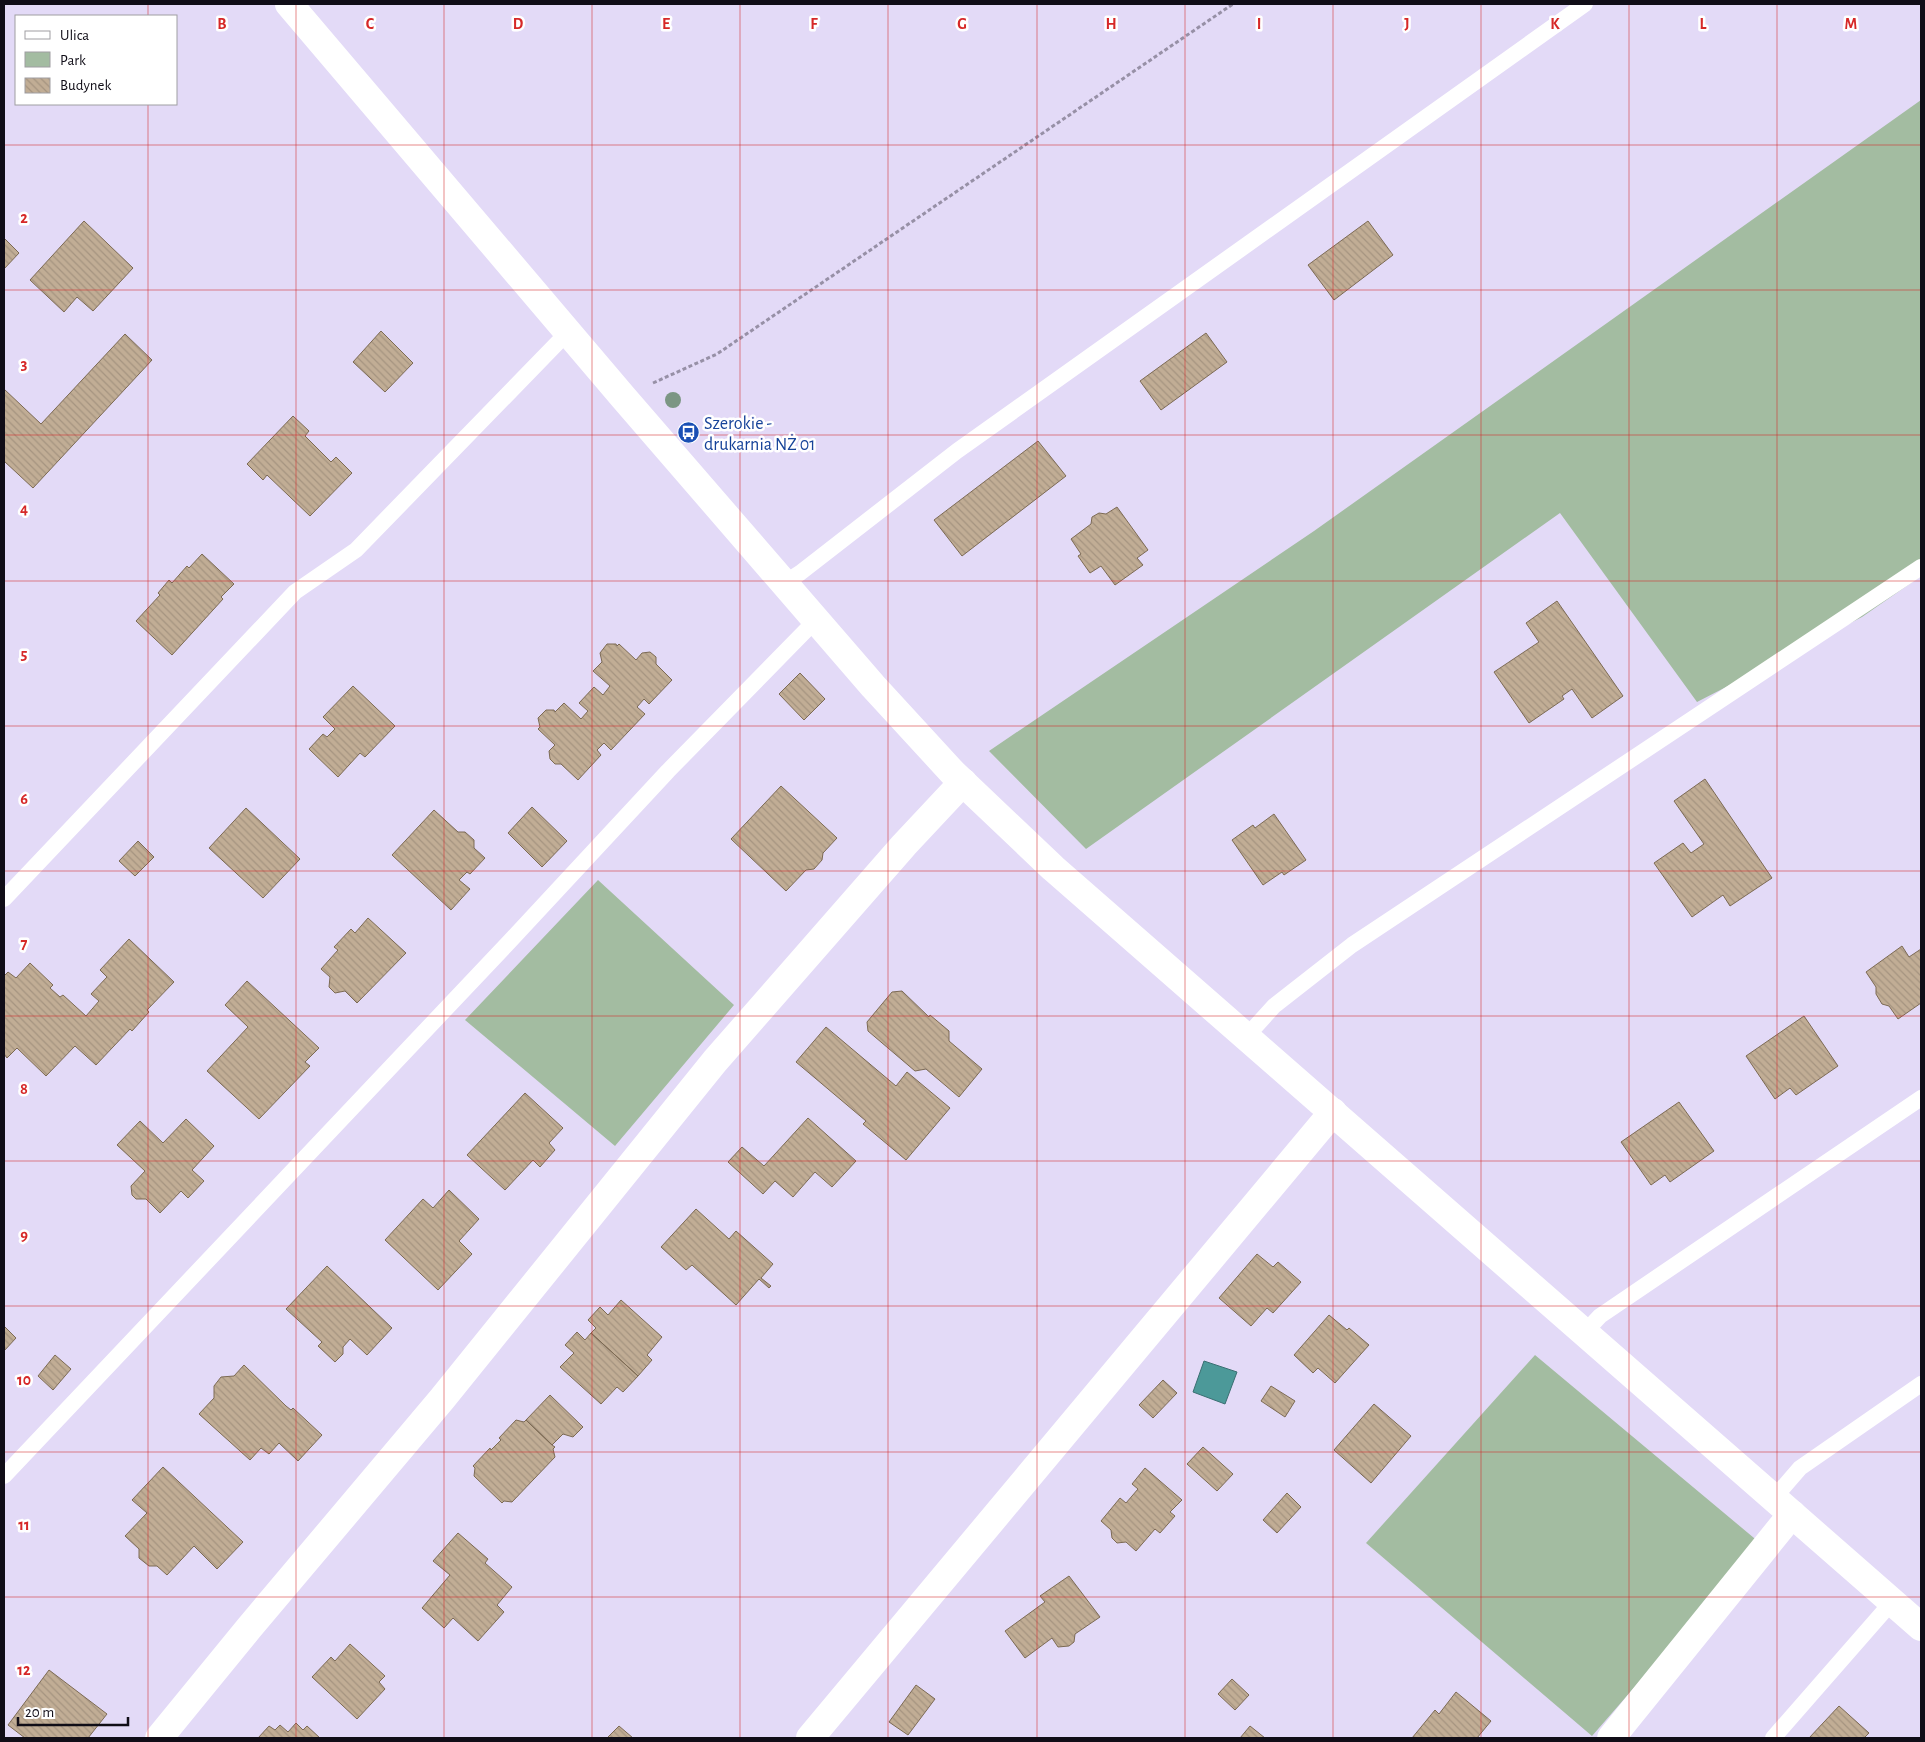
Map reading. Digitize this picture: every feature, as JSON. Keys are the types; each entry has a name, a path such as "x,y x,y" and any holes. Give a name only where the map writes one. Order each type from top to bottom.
{"street":[{"path":"289,4 783,584 895,710 963,782 1053,868 1921,1627"},
{"path":"159,1738 433,1409 716,1061 904,845 963,782"},
{"path":"810,1738 1334,1112"},
{"path":"1611,1738 1783,1506"}],"lane":[{"path":"783,584 800,573 957,451 1585,4"},
{"path":"4,899 295,592 356,550 568,332"},
{"path":"1246,1036 1274,1006 1352,945 1921,567"},
{"path":"4,1476 510,941 668,771 816,620"},
{"path":"1585,1332 1600,1316 1921,1098"},
{"path":"1783,1506 1800,1468 1921,1384"},
{"path":"1773,1738 1892,1602"}],"path":[{"path":"623,397 717,354 1233,4"}],"green space":[{"path":"1921,100 1921,576 1862,617 1697,702 1560,513 1086,849 989,751 1314,531"},
{"path":"598,880 734,1005 615,1146 465,1020"},
{"path":"1535,1355 1760,1543 1592,1736 1366,1543"}],"shaded area":[{"path":"1204,1361 1237,1372 1225,1404 1193,1392"}],"building":[{"path":"84,221 133,268 93,311 77,297 64,312 30,280"},
{"path":"1368,221 1393,255 1334,300 1308,265"},
{"path":"4,238 19,253 4,269"},
{"path":"381,331 413,363 385,392 353,362"},
{"path":"1206,333 1227,362 1161,410 1140,381"},
{"path":"125,334 152,360 33,488 4,461 4,389 41,424"},
{"path":"293,416 309,431 305,436 331,462 336,457 352,473 310,516 267,475 263,480 247,464"},
{"path":"1038,441 1066,476 962,556 934,520"},
{"path":"1117,507 1148,550 1137,558 1143,565 1115,585 1101,566 1090,573 1078,556 1081,554 1071,539 1091,524 1092,517 1099,513 1106,514"},
{"path":"202,554 234,584 221,597 223,599 172,655 136,621 160,595 158,593 169,580 172,583 187,566 189,568"},
{"path":"1557,601 1623,696 1592,718 1572,689 1562,696 1564,699 1529,723 1494,672 1539,642 1526,623"},
{"path":"607,644 616,644 617,646 619,644 636,660 642,653 650,652 656,657 656,664 672,680 649,704 644,699 637,707 645,714 611,750 604,743 597,750 601,755 578,780 561,764 555,764 550,759 549,751 555,745 538,729 540,727 538,718 546,710 554,710 555,712 564,703 581,719 588,711 579,703 594,687 603,695 610,686 593,671 602,662 600,653"},
{"path":"800,673 825,699 804,720 779,694"},
{"path":"353,686 395,726 365,757 360,753 338,777 309,749 323,734 327,737 335,729 323,717"},
{"path":"1705,779 1772,878 1730,906 1723,895 1692,917 1654,863 1683,843 1691,853 1704,844 1674,801"},
{"path":"781,786 837,838 823,853 822,860 814,869 806,870 786,891 731,839"},
{"path":"532,807 567,841 542,867 508,833"},
{"path":"246,808 300,859 263,898 209,848"},
{"path":"434,810 458,832 465,832 474,840 474,848 485,858 470,874 467,872 459,880 470,889 451,910 392,855"},
{"path":"1274,814 1306,860 1284,875 1282,872 1263,885 1232,840 1253,825 1255,828"},
{"path":"138,841 154,857 135,876 119,861"},
{"path":"368,918 406,953 357,1003 345,991 335,993 329,987 330,977 321,969 338,950 334,947 351,929 355,933"},
{"path":"129,939 174,982 147,1010 149,1012 132,1031 130,1029 96,1065 75,1046 46,1076 17,1048 7,1058 4,1054 4,976 8,972 16,978 30,963 53,985 50,988 60,997 63,995 86,1016 99,1001 91,994 107,977 100,970"},
{"path":"1902,946 1909,957 1921,949 1921,1003 1898,1019 1889,1006 1882,1004 1876,994 1876,987 1866,972"},
{"path":"247,981 319,1048 305,1062 310,1066 259,1119 207,1071 248,1027 225,1005"},
{"path":"902,991 929,1017 930,1015 949,1031 949,1041 982,1069 959,1097 926,1069 915,1071 868,1031 867,1022 892,992"},
{"path":"1804,1016 1838,1066 1796,1095 1790,1088 1775,1099 1746,1056"},
{"path":"826,1027 896,1086 907,1072 950,1108 906,1160 863,1124 866,1121 796,1062"},
{"path":"525,1093 563,1128 549,1143 555,1150 540,1167 533,1160 505,1190 467,1155"},
{"path":"1679,1102 1714,1151 1670,1182 1665,1175 1651,1185 1621,1142"},
{"path":"808,1118 856,1161 832,1187 815,1172 793,1197 775,1181 763,1194 728,1162 742,1147 764,1166"},
{"path":"186,1119 214,1146 192,1170 204,1181 188,1198 181,1191 160,1213 146,1199 136,1199 132,1195 131,1186 145,1171 117,1145 140,1121 163,1143"},
{"path":"449,1190 479,1219 459,1241 472,1254 438,1290 385,1240 423,1199 433,1208"},
{"path":"696,1209 729,1239 736,1231 773,1264 761,1278 771,1286 769,1288 759,1279 736,1305 692,1265 686,1270 661,1247"},
{"path":"1257,1254 1273,1267 1278,1262 1301,1282 1273,1313 1267,1308 1251,1326 1219,1298"},
{"path":"327,1266 392,1328 367,1355 350,1339 343,1347 343,1354 335,1362 318,1346 322,1342 286,1309"},
{"path":"621,1300 662,1337 647,1355 652,1360 638,1376 591,1333 596,1328 588,1320 600,1307 608,1315"},
{"path":"1329,1315 1347,1330 1349,1328 1369,1345 1335,1383 1318,1368 1313,1373 1294,1355"},
{"path":"4,1326 16,1338 4,1351"},
{"path":"577,1332 585,1340 591,1333 638,1376 623,1392 617,1387 601,1404 560,1367 574,1353 565,1345"},
{"path":"55,1355 71,1369 53,1390 38,1376"},
{"path":"244,1365 286,1406 291,1410 293,1408 322,1435 298,1461 279,1443 269,1454 261,1448 250,1460 199,1414 214,1398 214,1386 221,1377 234,1376"},
{"path":"1163,1380 1177,1393 1153,1418 1139,1405"},
{"path":"1271,1386 1295,1401 1285,1417 1261,1401"},
{"path":"550,1395 583,1427 573,1437 563,1434 552,1445 526,1420"},
{"path":"1374,1404 1411,1436 1371,1483 1334,1450"},
{"path":"516,1420 524,1422 526,1420 555,1447 553,1449 555,1457 512,1502 504,1501 502,1503 474,1476 475,1468 473,1466 490,1448 491,1450 501,1440 499,1438"},
{"path":"1203,1447 1233,1474 1217,1491 1187,1464"},
{"path":"163,1467 243,1542 217,1569 194,1546 167,1575 157,1566 149,1566 139,1558 139,1549 125,1536 147,1513 132,1500"},
{"path":"1145,1468 1182,1500 1170,1512 1175,1516 1160,1533 1155,1529 1136,1551 1126,1542 1117,1543 1112,1538 1111,1530 1101,1521 1120,1498 1126,1503 1138,1489 1132,1484"},
{"path":"1287,1493 1301,1507 1277,1533 1263,1520"},
{"path":"458,1533 488,1559 485,1563 512,1587 497,1605 504,1612 478,1641 453,1618 444,1628 422,1608 450,1575 433,1561"},
{"path":"1069,1576 1100,1617 1075,1634 1074,1642 1069,1646 1058,1647 1052,1638 1025,1658 1005,1631 1045,1602 1040,1596"},
{"path":"350,1644 385,1676 379,1682 385,1689 357,1719 312,1677 331,1657 335,1661"},
{"path":"49,1670 107,1714 88,1738 25,1738 8,1725"},
{"path":"1232,1679 1249,1695 1235,1710 1218,1694"},
{"path":"916,1685 935,1699 908,1735 889,1722"},
{"path":"1456,1692 1491,1721 1477,1738 1412,1738 1435,1710 1439,1714"},
{"path":"1839,1706 1869,1733 1864,1738 1809,1738"},
{"path":"296,1723 303,1730 307,1726 320,1738 258,1738 269,1726 275,1730 280,1725 288,1732"},
{"path":"619,1726 633,1738 607,1738"},
{"path":"1250,1726 1265,1738 1240,1738"}],"place":[{"name":"Szerokie - drukarnia NŻ 01","path":"688,433"}]}
